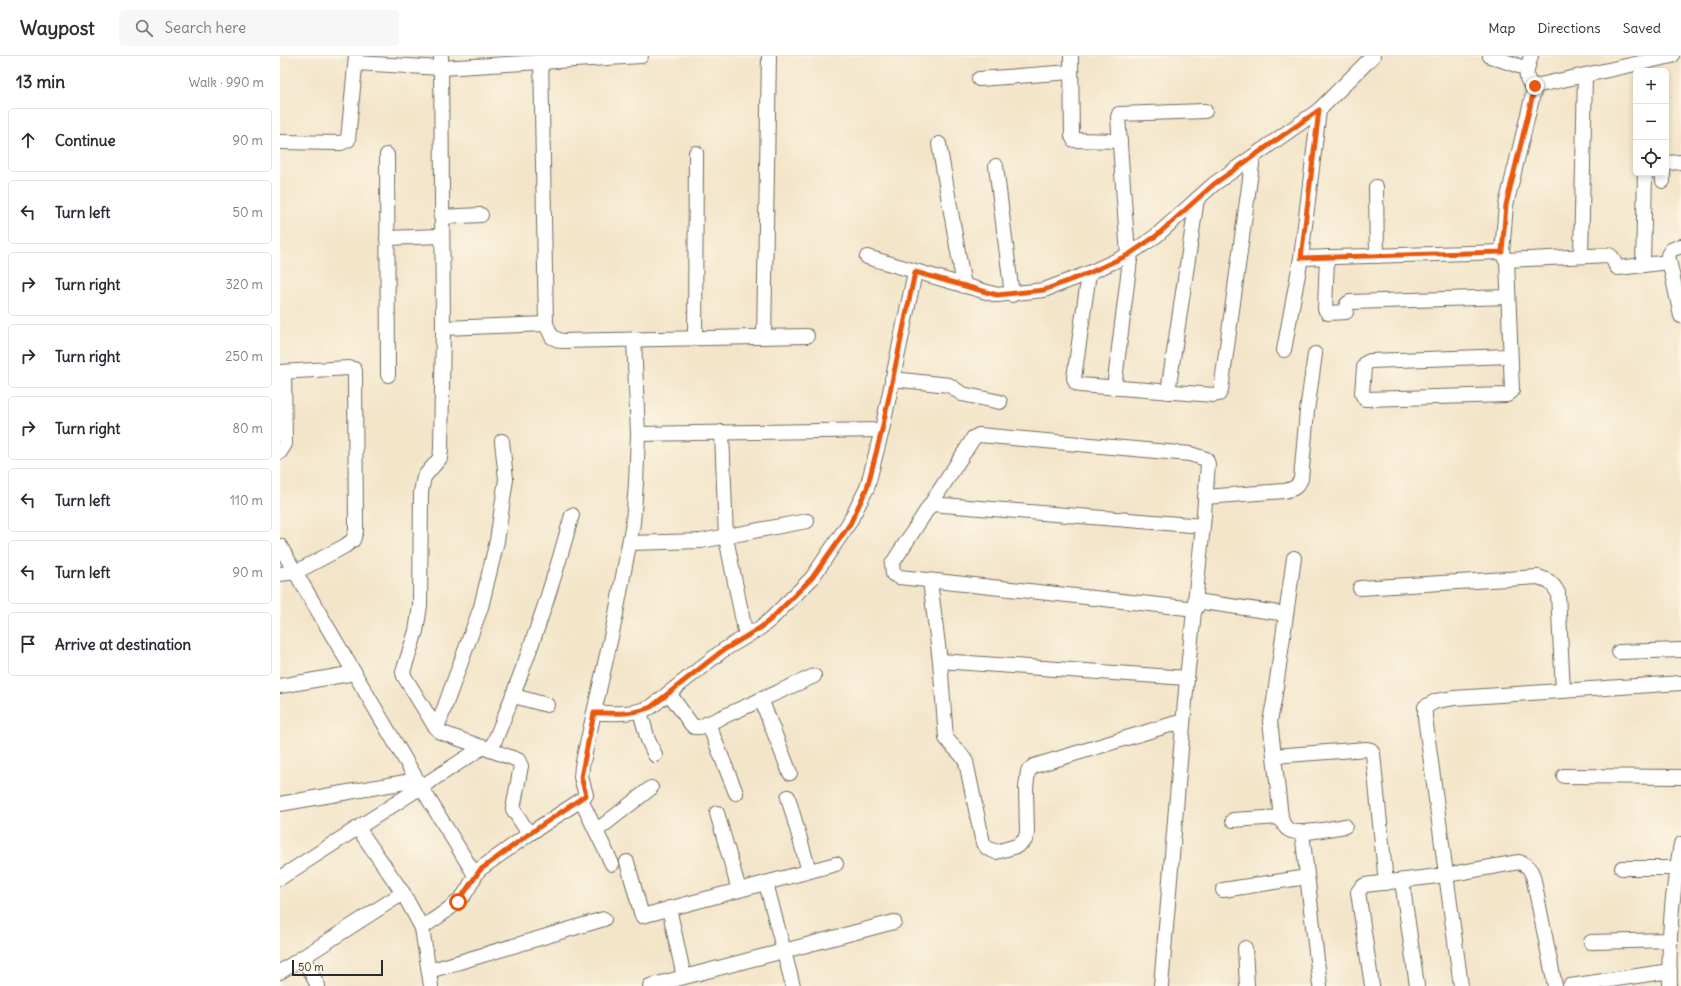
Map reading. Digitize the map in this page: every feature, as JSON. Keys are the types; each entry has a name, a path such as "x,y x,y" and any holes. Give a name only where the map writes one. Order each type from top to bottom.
{"street":[{"path":"280,142 341,143 348,140 356,60 441,62 641,56"},
{"path":"764,337 769,56"},
{"path":"1072,56 1071,132 1074,140 1120,141"},
{"path":"868,258 997,295 1012,295 1044,290 1089,273 1130,253 1156,236 1214,184 1319,110 1373,56"},
{"path":"1490,56 1529,63 1526,75 1527,81 1531,85 1535,86 1585,75 1625,61 1672,56"},
{"path":"541,59 546,324 552,338 561,341 806,336"},
{"path":"441,62 441,236 443,328 440,458 424,477 421,492 420,606 416,631 403,672 404,676 440,732 518,760 520,763 513,809 529,834"},
{"path":"979,79 1071,72"},
{"path":"1581,256 1585,75"},
{"path":"1510,356 1370,361 1366,363 1364,367 1362,394 1365,399 1506,396 1512,391 1508,297 1504,256 1506,205 1535,86"},
{"path":"1284,350 1301,258 1319,110"},
{"path":"1114,388 1130,253 1118,117 1119,114 1205,111"},
{"path":"939,144 964,286"},
{"path":"695,338 696,153"},
{"path":"386,155 388,375"},
{"path":"1089,273 1074,378 1076,383 1080,386 1214,396 1219,394 1221,390 1253,157"},
{"path":"1669,163 1681,162"},
{"path":"996,166 1012,295"},
{"path":"1643,265 1645,176"},
{"path":"1376,187 1377,256"},
{"path":"1168,392 1197,199"},
{"path":"441,217 481,215"},
{"path":"387,238 441,236"},
{"path":"1681,246 1669,252 1669,262 1678,294 1681,316"},
{"path":"1301,258 1377,256 1611,256 1616,267 1618,268 1669,262"},
{"path":"1327,257 1325,309 1328,313 1346,312 1347,304 1350,302 1508,297"},
{"path":"594,713 625,714 640,712 651,707 722,651 760,628 792,599 812,578 829,555 850,524 867,488 882,430 915,272"},
{"path":"443,328 546,324"},
{"path":"422,928 458,902 466,892 475,875 480,870 586,795 581,777 615,619 633,523 638,434 634,339"},
{"path":"1205,497 1293,490 1298,485 1301,479 1307,411 1315,354"},
{"path":"280,452 285,444 282,372 349,368 354,369 356,372 356,531 353,540 345,546 296,572 280,574"},
{"path":"892,379 949,385 962,394 1000,402"},
{"path":"638,434 882,430"},
{"path":"722,432 728,554 746,636"},
{"path":"1161,986 1183,721 1196,605 1203,526 1208,464 1206,459 1190,454 979,435 973,438 970,442 892,564 893,574 899,577 930,581 1196,605 1286,614"},
{"path":"437,728 481,607 497,541 506,479 502,441"},
{"path":"931,504 1203,526"},
{"path":"280,878 358,828 419,784 487,749 514,696 556,573 572,515"},
{"path":"629,543 701,541 726,535 807,521"},
{"path":"280,546 419,784 475,875"},
{"path":"1294,558 1270,721 1281,817 1284,826 1289,830 1302,832 1345,826"},
{"path":"1360,588 1538,577 1548,580 1554,585 1558,593 1563,691"},
{"path":"930,581 940,661 946,738 950,744 963,756 966,762 983,843 987,848 996,852 1017,846 1025,840 1027,833 1026,788 1028,771 1030,768 1183,721"},
{"path":"1619,652 1681,650"},
{"path":"940,661 1187,678"},
{"path":"280,686 355,673"},
{"path":"669,693 694,727 700,727 814,676"},
{"path":"1461,986 1425,717 1425,707 1436,701 1454,698 1681,683"},
{"path":"514,696 547,705"},
{"path":"761,700 790,773"},
{"path":"640,712 648,740 655,755"},
{"path":"708,723 736,793"},
{"path":"1274,756 1367,749 1371,750 1373,754 1386,883"},
{"path":"1564,776 1681,777"},
{"path":"280,804 419,784"},
{"path":"596,831 651,788"},
{"path":"788,797 809,872"},
{"path":"581,800 612,864"},
{"path":"717,813 739,890"},
{"path":"1233,820 1281,817"},
{"path":"358,828 403,893 422,928 431,986"},
{"path":"1302,832 1320,986"},
{"path":"1670,986 1674,966 1670,940 1677,908 1676,868 1681,844"},
{"path":"627,862 642,916 836,864"},
{"path":"1372,986 1358,892 1361,888 1365,885 1446,875 1519,862 1526,864 1533,876 1555,986"},
{"path":"1622,868 1676,868"},
{"path":"1223,890 1307,876"},
{"path":"1402,881 1417,986"},
{"path":"766,883 793,986"},
{"path":"280,972 403,893"},
{"path":"668,908 684,977"},
{"path":"428,971 604,919"},
{"path":"650,986 894,922"},
{"path":"1591,942 1670,940"},
{"path":"1244,948 1246,986"},
{"path":"303,957 318,986"},
{"path":"1570,986 1674,966"}],"route":[{"path":"458,902 475,875 480,870 586,795 581,777 582,766 594,713 625,714 640,712 651,707 722,651 760,628 771,619 812,578 829,555 850,524 867,488 882,430 915,272 997,295 1012,295 1044,290 1089,273 1128,255 1156,236 1214,184 1319,110 1301,258 1502,252 1506,205 1535,86"}]}
